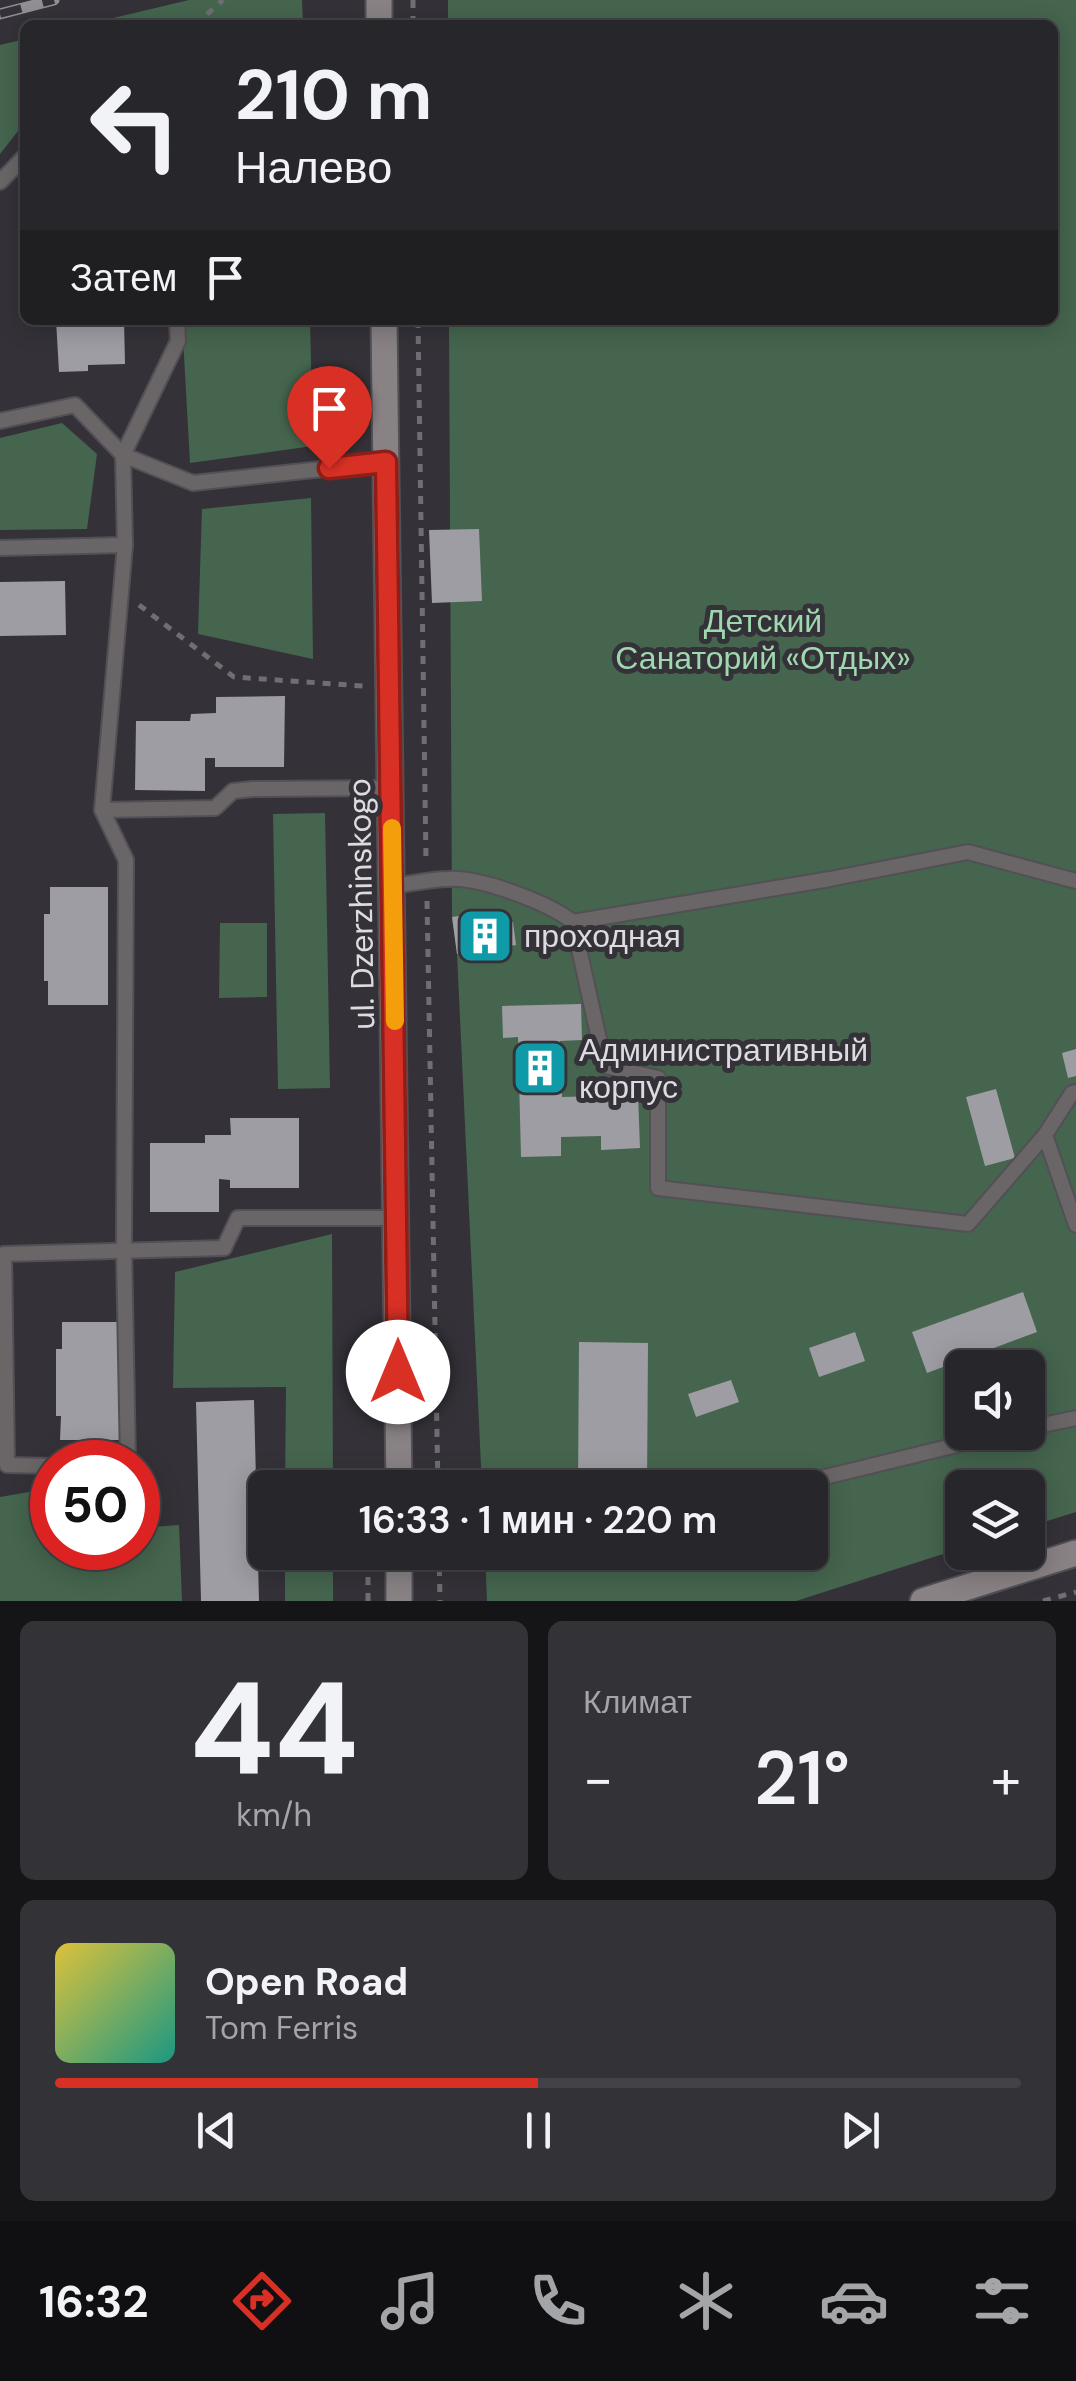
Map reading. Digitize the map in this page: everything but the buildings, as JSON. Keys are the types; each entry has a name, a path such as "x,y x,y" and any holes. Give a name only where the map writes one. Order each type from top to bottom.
{"main road":[{"name":"ul. Dzerzhinskogo","path":"384,325 399,1470"},
{"path":"924,1601 1076,1553"},
{"path":"399,1570 400,1601"}],"lane":[{"path":"0,182 20,161"},
{"path":"128,1440 124,1248 126,860 102,810 124,545 123,454 178,341 177,325"},
{"path":"0,421 74,405 123,454 193,483 386,462"},
{"path":"0,548 124,545"},
{"path":"102,810 215,808 233,791 253,789 392,788"},
{"path":"572,922 968,852 1076,881"},
{"path":"393,886 452,878 534,898 572,922 605,1066 658,1078 658,1188 968,1224 1045,1135 1076,1092"},
{"path":"1045,1135 1076,1226"},
{"path":"30,1466 6,1465 4,1254 224,1248 238,1218 397,1218"},
{"path":"1045,1424 1076,1418"},
{"path":"828,1476 945,1448"}],"path":[{"path":"201,20 224,0"},
{"path":"120,591 234,677 366,686"},
{"path":"368,1570 368,1601"},
{"path":"439,1570 440,1601"},
{"path":"1043,1601 1076,1592"}],"green space":[{"path":"189,0 302,0 303,20 105,20"},
{"name":"Детский Санаторий «Отдых»","path":"448,0 1076,0 1076,1512 1045,1522 1045,1470 945,1470 945,1553 796,1601 487,1601 486,1570 828,1570 828,1470 481,1470 457,954 452,917 449,325 1058,325 1058,20 448,20"},
{"path":"20,40 20,128 0,154 0,45"},
{"path":"182,325 310,325 313,446 190,463"},
{"path":"62,423 97,454 87,529 0,530 0,438"},
{"path":"311,498 313,659 198,634 202,509"},
{"path":"325,813 330,1088 278,1089 273,814"},
{"path":"220,923 267,923 267,997 219,998"},
{"path":"332,1234 333,1470 285,1470 286,1387 173,1388 175,1272"},
{"path":"30,1492 30,1570 160,1570 160,1526 179,1525 182,1601 0,1601 0,1497"},
{"path":"285,1570 333,1570 333,1601 285,1601"}],"railway":[{"path":"0,14 54,0"}],"slow traffic":[{"path":"392,828 395,1021"}],"place":[{"name":"проходная","path":"485,936"},
{"name":"Административный корпус","path":"540,1068"}],"route":[{"path":"329,468 386,462 398,1372"}]}
